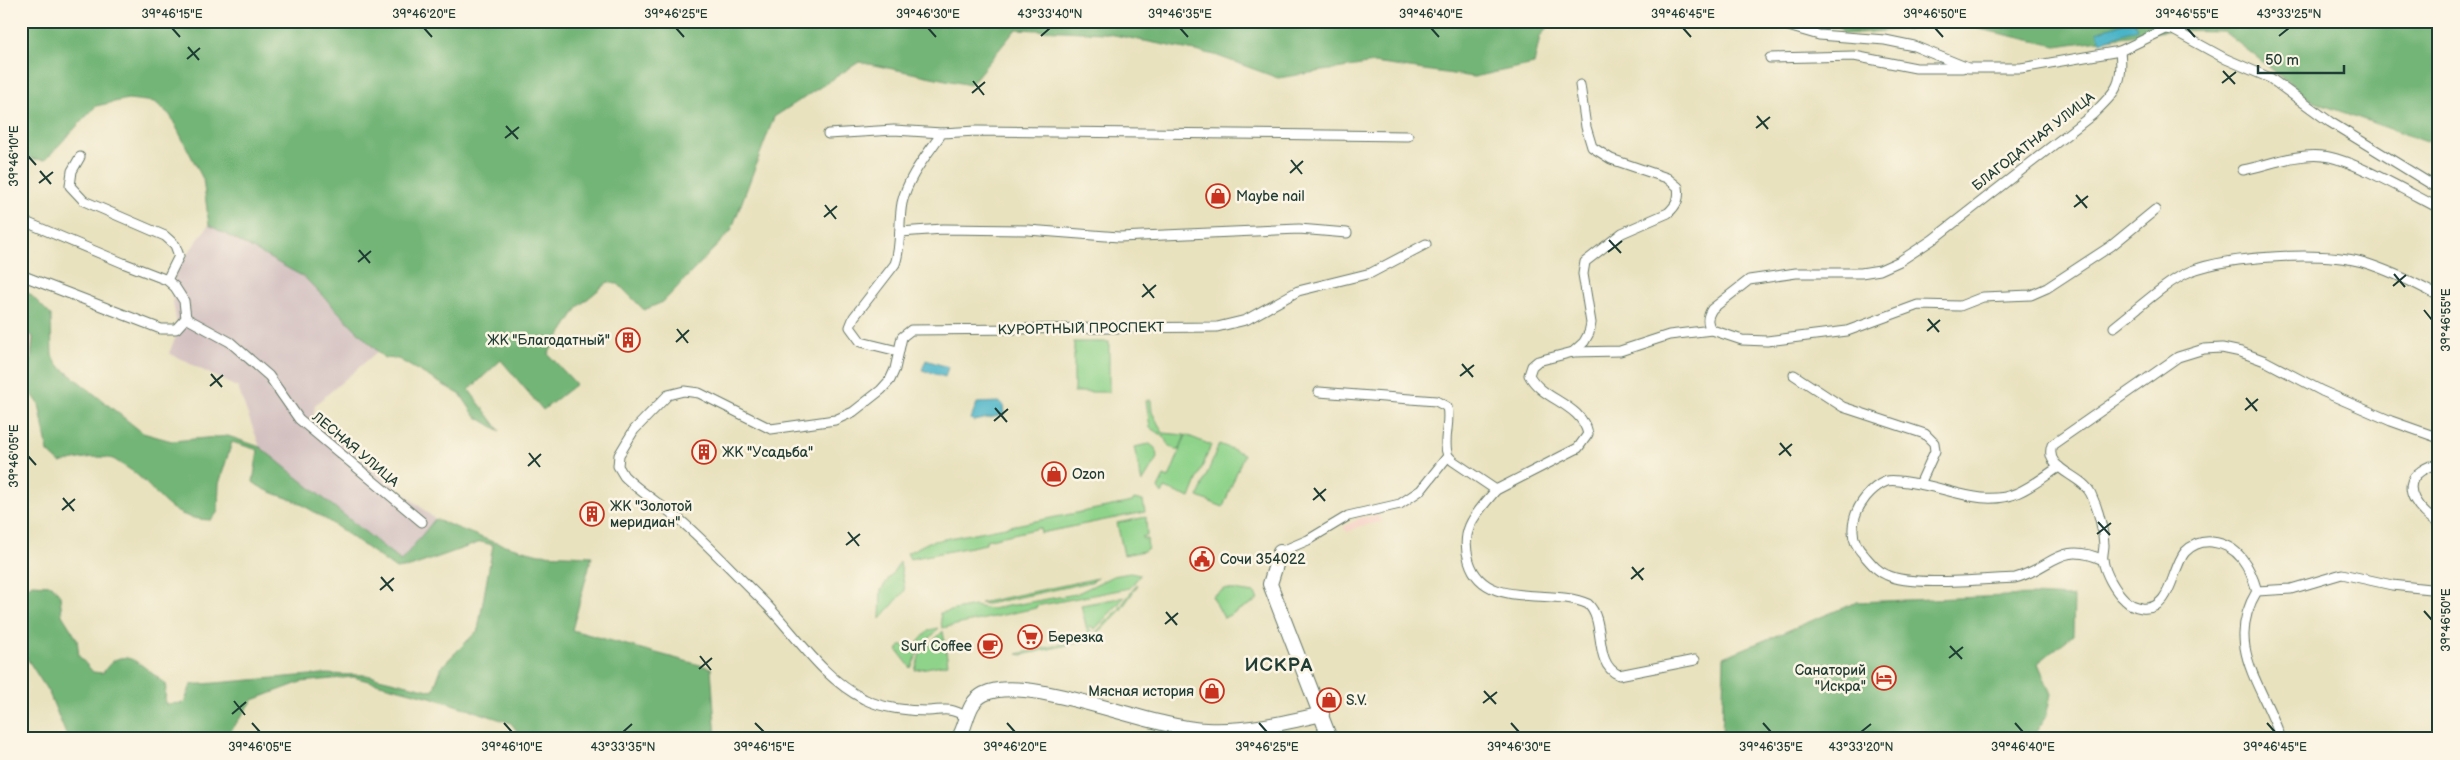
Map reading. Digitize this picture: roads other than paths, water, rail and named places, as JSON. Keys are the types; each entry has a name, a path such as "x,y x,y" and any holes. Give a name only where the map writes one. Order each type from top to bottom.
{"street":[{"path":"1771,21 1819,35 1885,40 1914,46 1968,68"},
{"path":"1770,58 1854,56 1916,68 2021,68 2120,51 2166,29 2173,30 2226,59 2270,78 2330,122 2439,189"},
{"name":"БЛАГОДАТНАЯ УЛИЦА","path":"1712,330 1708,323 1708,316 1712,309 1749,280 1796,273 1860,273 1880,270 1908,256 2049,149 2099,108 2112,95 2121,81 2120,51"},
{"path":"1573,352 1584,342 1589,333 1591,323 1583,274 1586,262 1622,233 1668,213 1674,208 1680,195 1678,187 1674,182 1611,160 1592,147 1586,126 1580,85"},
{"path":"828,134 894,130 942,133 976,131 1408,136"},
{"path":"898,351 861,342 850,327 854,316 894,264 899,254 902,204 909,183 942,133"},
{"path":"2243,170 2311,156 2324,156 2343,161 2439,208"},
{"path":"80,157 72,170 70,186 84,201 165,236 175,245 179,256 167,280"},
{"path":"1695,660 1619,675 1608,668 1596,616 1588,604 1505,593 1488,586 1478,579 1472,570 1467,555 1466,530 1470,521 1496,490 1578,448 1588,434 1583,420 1574,411 1534,384 1530,375 1532,366 1538,361 1573,352 1620,351 1669,335 1712,330 1742,340 1766,341 1847,331 1918,305 1960,306 1983,296 2023,296 2039,292 2112,246 2155,210"},
{"path":"21,220 123,264 167,280 175,287 184,301 186,318 176,329 162,328 21,274"},
{"path":"900,232 943,229 1018,230 1119,237 1299,229 1347,233"},
{"name":"КУРОРТНЫЙ ПРОСПЕКТ","path":"967,717 954,710 943,708 928,711 895,708 866,700 844,687 812,657 766,604 680,520 631,483 618,466 619,456 634,430 651,409 668,395 684,391 699,393 771,429 835,420 853,412 881,390 895,369 902,337 911,330 1217,327 1246,320 1298,291 1371,273 1426,244"},
{"path":"2114,327 2178,278 2191,271 2212,265 2266,258 2324,257 2360,261 2396,273 2439,296"},
{"name":"ЛЕСНАЯ УЛИЦА","path":"186,318 230,342 269,376 299,420 422,522"},
{"path":"2280,739 2244,649 2243,628 2249,604 2257,591 2252,572 2243,559 2228,545 2204,541 2194,545 2184,553 2171,587 2162,601 2147,608 2134,606 2124,599 2113,584 2103,560 2104,545 2101,523 2091,493 2079,480 2059,467 2050,456 2050,450 2059,438 2111,406 2178,357 2204,349 2222,348 2241,352 2348,402 2439,438"},
{"path":"1794,375 1842,406 1925,434 1934,443 1935,451 1920,484"},
{"path":"1319,392 1443,403 1447,407 1448,412 1446,442 1448,456 1453,462 1496,490"},
{"path":"1330,739 1322,714 1270,584 1280,552 1308,540 1348,516 1400,504 1421,490 1448,456"},
{"path":"2439,465 2430,465 2417,474 2411,484 2412,494 2416,503 2439,523"},
{"path":"2059,467 2015,495 1983,499 1920,484 1888,480 1876,487 1862,501 1855,515 1852,530 1854,542 1876,569 1887,575 1911,581 2015,578 2024,576 2062,554 2089,553 2103,560"},
{"path":"2257,591 2291,588 2342,574 2392,585 2439,590"},
{"path":"958,739 977,698 1002,689 1028,690 1066,698 1143,719 1206,730 1280,724 1322,714"}],"water":[{"path":"2128,21 2134,21 2137,29 2100,42 2097,32"},
{"path":"926,360 948,367 945,377 922,370"},
{"path":"999,402 1003,404 1004,415 973,421 971,419 977,403"}],"place":[{"name":"Maybe nail","path":"1218,196"},
{"name":"ЖК \"Благодатный\"","path":"628,340"},
{"name":"ЖК \"Усадьба\"","path":"704,452"},
{"name":"Ozon","path":"1054,474"},
{"name":"ЖК \"Золотой меридиан\"","path":"592,514"},
{"name":"Сочи 354022","path":"1202,559"},
{"name":"Березка","path":"1030,637"},
{"name":"Surf Coffee","path":"990,646"},
{"name":"Санаторий \"Искра\"","path":"1884,678"},
{"name":"Мясная история","path":"1212,691"},
{"name":"S.V.","path":"1329,700"}],"district":[{"name":"ИСКРА","path":"1279,664"}]}
